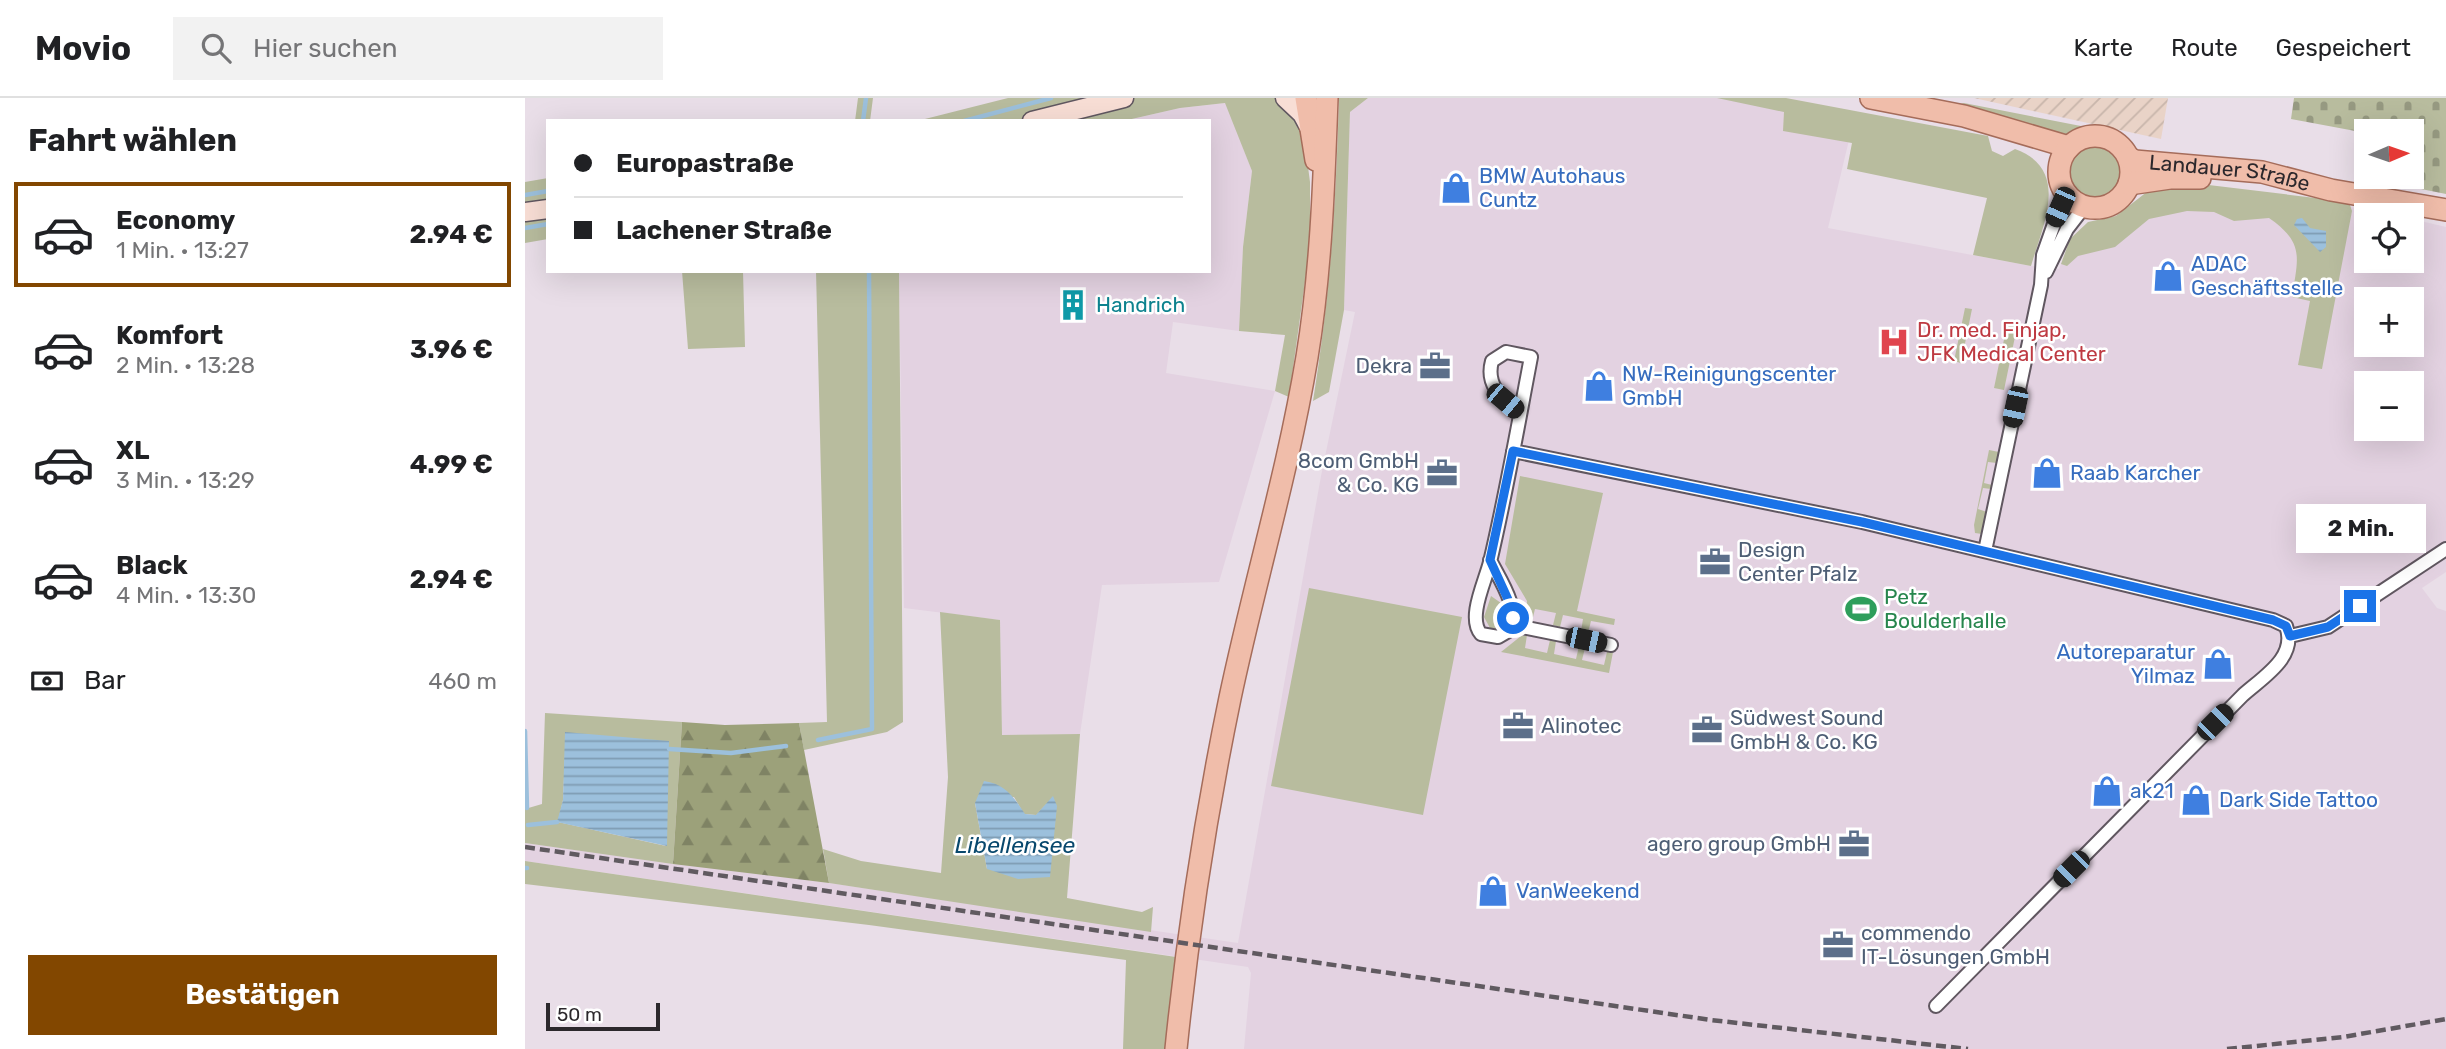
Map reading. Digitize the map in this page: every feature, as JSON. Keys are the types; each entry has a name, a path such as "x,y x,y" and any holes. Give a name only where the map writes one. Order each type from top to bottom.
{"main road":[{"path":"1040,119 1124,98"},
{"path":"1285,98 1302,114 1311,130"},
{"path":"1306,98 1322,193"},
{"path":"1176,1049 1192,919 1220,752 1307,356 1315,300 1327,98"},
{"path":"1871,98 1965,116 2008,130 2064,155 2058,174 2065,193 2084,207"},
{"name":"Landauer Straße","path":"2064,155 2083,138 2100,136 2117,143 2129,158 2136,161 2262,172 2331,190 2446,210"},
{"name":"Landauer Straße","path":"2084,207 2106,207 2116,202 2129,184 2129,158"},
{"name":"Landauer Straße","path":"2129,184 2188,178 2331,190"},
{"path":"525,212 546,209"}],"street":[{"path":"1985,551 2041,285 2043,255 2065,193"},
{"path":"2041,285 2053,253 2084,207"},
{"path":"1490,560 1511,606 1512,625 1505,634 1498,637 1481,634 1476,628 1475,620 1490,560 1513,451 1531,357 1506,352 1492,361 1489,372 1492,384 1520,414"},
{"path":"1513,451 1862,522 2273,620 2286,626 2290,636 2283,658 1936,1006"},
{"path":"2290,636 2328,627 2446,549"},
{"path":"1512,625 1611,645"}],"shaded area":[{"path":"1368,98 1739,98 1854,119 1828,228 2031,266 2059,269 2065,255 2093,222 2208,191 2354,208 2354,273 2424,273 2424,222 2446,227 2446,572 2422,588 2437,608 2446,611 2446,1049 1244,1049 1251,973 1248,967 525,861 525,843 829,883 1238,943 1321,476 1355,312 1344,310 1350,112"},
{"path":"1974,98 2168,98 2161,139"},
{"path":"1226,103 1252,171 1243,247 1239,331 1173,322 1166,373 1275,391 1219,582 1102,585 1080,734 1002,735 1000,620 904,608 899,273 1211,273 1211,119 1133,119 1180,108"}],"green space":[{"path":"858,98 873,98 870,119 855,119"},
{"path":"1008,98 1299,98 1310,182 1310,246 1289,397 1275,391 1285,335 1239,331 1243,247 1252,171 1225,103 1180,108 1132,119 925,119"},
{"path":"1339,98 1368,98 1350,112 1344,310 1329,392 1313,401 1331,250"},
{"path":"1717,98 1786,98 1988,136 1992,151 2003,156 2015,149 2032,158 2043,170 2048,184 2049,200 2031,266 1973,255 1987,198 1847,169 1852,143 1783,131 1784,112"},
{"path":"2294,98 2446,98 2446,194 2421,189 2424,189 2424,119 2354,119 2354,131 2291,119"},
{"path":"1960,104 2086,127 2080,134 2063,139"},
{"path":"2094,145 2105,147 2114,153 2120,162 2120,184 2114,193 2105,199 2094,201 2083,199 2074,193 2068,184 2066,173 2068,162 2074,153 2083,147"},
{"path":"546,178 546,239 525,243 525,182"},
{"path":"2192,183 2349,202 2352,211 2322,369 2298,365 2310,301 2292,297 2297,261 2294,244 2289,235 2269,218 2234,221 2214,212 2187,211 2149,219 2115,247 2078,256 2067,266 2061,264 2070,239 2088,222 2116,216 2148,191"},
{"path":"682,273 743,273 745,347 688,349"},
{"path":"816,273 899,273 903,722 887,732 804,750 799,723 827,722"},
{"path":"1965,308 1972,309 1961,363 1954,361"},
{"path":"2007,325 2017,327 2004,390 1994,388"},
{"path":"1989,450 1999,452 1997,463 1988,462 1984,483 1992,485 1991,489 1983,488 1978,509 1987,512 1982,534 1975,533 1974,525"},
{"path":"1520,476 1603,493 1577,611 1615,619 1614,625 1591,621 1588,633 1581,631 1583,619 1563,615 1560,627 1553,625 1556,613 1535,609 1532,621 1526,619 1527,601 1505,564"},
{"path":"1309,588 1462,617 1423,815 1271,786"},
{"path":"1491,596 1501,603 1506,617 1497,629 1490,628 1484,617"},
{"path":"940,612 1000,620 1002,735 1080,734 1067,898 1142,912 1153,907 1151,932 829,883 823,849 861,861 941,873 948,777","holes":["1014,797 1024,814 1036,815 987,869 975,803"]},
{"path":"1527,635 1525,648 1547,653 1550,640 1556,641 1554,654 1576,659 1579,646 1585,648 1582,660 1604,665 1607,652 1614,647 1609,673 1501,652 1521,636"},
{"path":"545,713 682,722 673,864 525,843 525,809 542,804","holes":["566,732 666,846 558,822 563,800"]},
{"path":"682,722 725,725 799,723 829,883 673,864"},
{"path":"525,861 1176,957 1165,1049 1123,1049 1126,960 869,925 525,884"}],"water":[{"path":"2302,218 2310,228 2326,231 2326,247 2320,252 2294,225 2297,219"},
{"path":"565,732 669,741 667,846 557,822 563,800"},
{"name":"Libellensee","path":"984,781 998,785 1008,792 1025,814 1036,815 1053,796 1057,806 1050,877 1018,879 987,869 975,803"}],"waterway":[{"path":"863,119 866,98"},
{"path":"972,119 1051,98"},
{"path":"525,195 546,191"},
{"path":"525,228 546,224"},
{"path":"818,740 872,729 869,273"},
{"path":"525,731 527,808"},
{"path":"669,749 731,753 786,746"},
{"path":"528,825 557,822"}],"railway":[{"path":"525,847 1711,1020 1968,1049"},
{"path":"2227,1049 2343,1037 2446,1019"}],"place":[{"name":"BMW Autohaus Cuntz","path":"1456,188"},
{"name":"ADAC Geschäftsstelle","path":"2168,276"},
{"name":"Handrich","path":"1073,305"},
{"name":"Dr. med. Finjap, JFK Medical Center","path":"1894,342"},
{"name":"Dekra","path":"1435,366"},
{"name":"NW-Reinigungscenter GmbH","path":"1599,386"},
{"name":"8com GmbH & Co. KG","path":"1442,473"},
{"name":"Raab Karcher","path":"2047,473"},
{"name":"Design Center Pfalz","path":"1715,562"},
{"name":"Petz Boulderhalle","path":"1861,609"},
{"name":"Autoreparatur Yilmaz","path":"2218,664"},
{"name":"Alinotec","path":"1518,726"},
{"name":"Südwest Sound GmbH & Co. KG","path":"1707,730"},
{"name":"ak21","path":"2107,791"},
{"name":"Dark Side Tattoo","path":"2196,800"},
{"name":"agero group GmbH","path":"1854,844"},
{"name":"VanWeekend","path":"1493,891"},
{"name":"commendo IT-Lösungen GmbH","path":"1838,945"}],"route":[{"path":"1513,618 1504,588 1490,560 1513,451 1737,499 1862,522 2273,620 2286,626 2290,636 2328,627 2360,606"}]}
